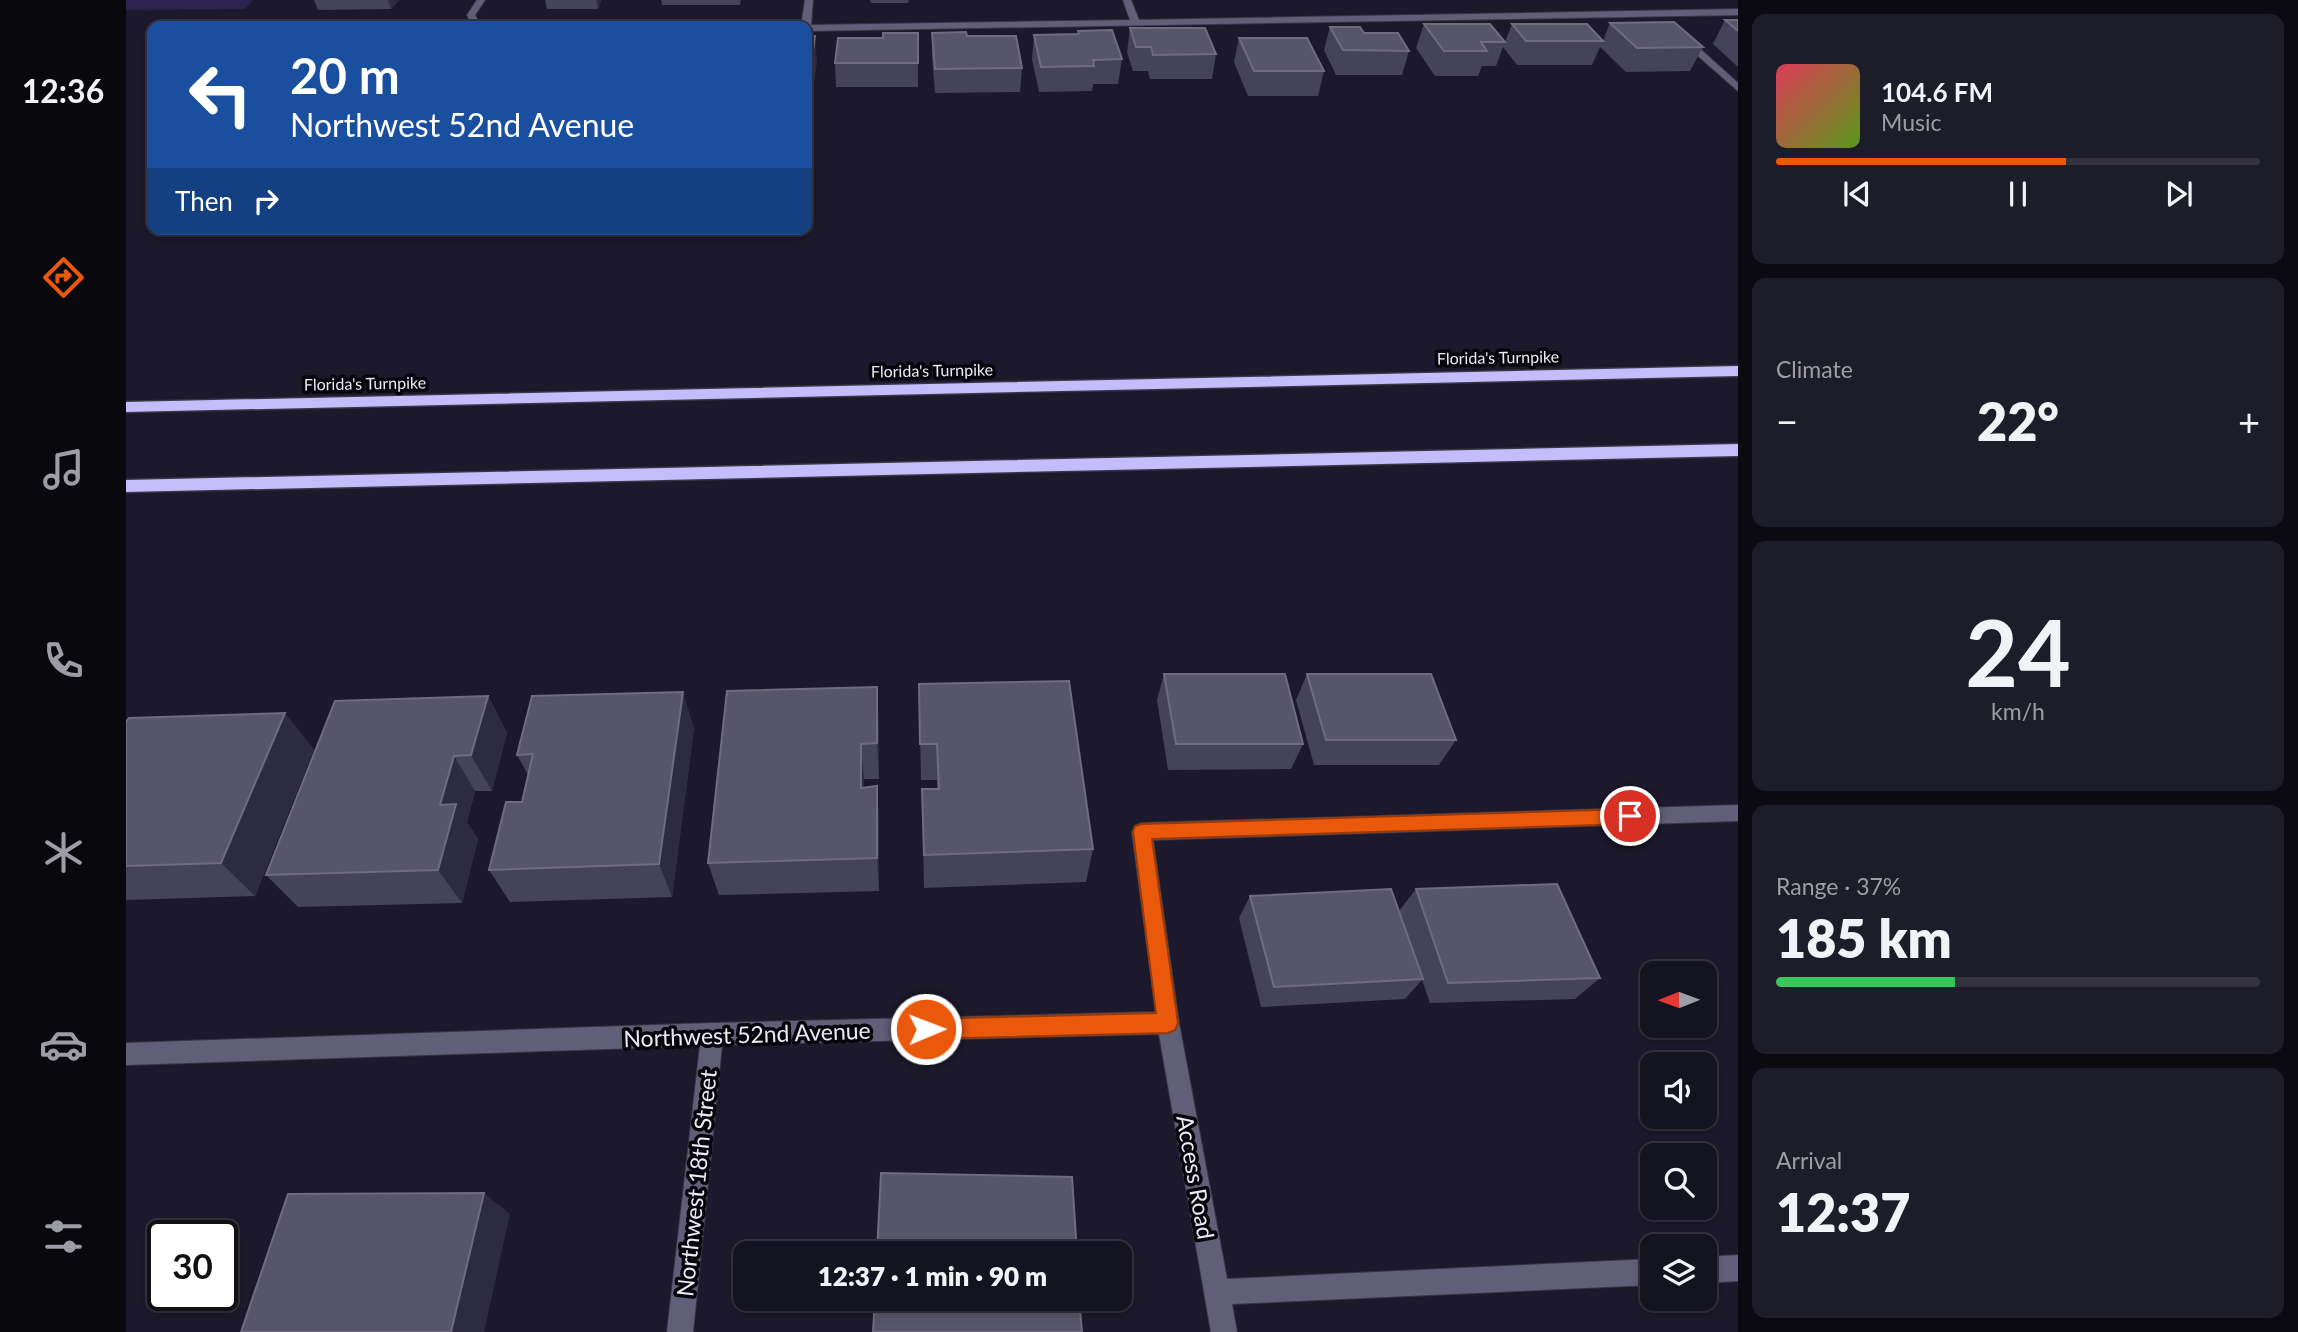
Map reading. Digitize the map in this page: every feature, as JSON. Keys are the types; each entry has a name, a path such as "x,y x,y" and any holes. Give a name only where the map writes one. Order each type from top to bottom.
{"highway":[{"name":"Florida's Turnpike","path":"126,407 1738,371"},
{"path":"126,486 1738,450"}],"street":[{"path":"474,21 471,15 481,0"},
{"path":"807,21 809,0"},
{"path":"1127,0 1136,23"},
{"path":"1458,9 1465,17"},
{"path":"812,27 1738,12"},
{"path":"1655,13 1664,22"},
{"path":"1673,30 1738,88"},
{"path":"1168,1023 1142,832 1738,813"},
{"name":"Northwest 52nd Avenue","path":"126,1054 712,1034 1168,1023"},
{"name":"Access Road","path":"1168,1023 1224,1332"},
{"name":"Northwest 18th Street","path":"680,1332 712,1034"},
{"path":"1717,1269 1738,1268"},
{"path":"1217,1292 1640,1273"}],"shaded area":[{"path":"126,0 253,0 245,9 126,10"}],"building":[{"path":"1725,20 1738,20 1738,31"},
{"path":"1674,22 1703,47 1637,48 1610,23"},
{"path":"1424,24 1490,24 1505,42 1481,42 1487,51 1444,51"},
{"path":"1512,24 1587,24 1603,41 1526,41"},
{"path":"1330,27 1360,27 1364,33 1398,33 1409,51 1343,50"},
{"path":"1130,28 1205,28 1216,54 1153,55 1151,47 1136,47"},
{"path":"1112,30 1122,59 1093,60 1094,66 1041,67 1034,35"},
{"path":"966,32 967,36 1016,36 1022,68 935,69 932,33"},
{"path":"883,33 918,33 918,63 835,63 838,38 883,38"},
{"path":"812,36 815,36 812,58"},
{"path":"1239,38 1307,38 1324,71 1254,71"},
{"path":"1164,674 1285,674 1303,744 1176,744"},
{"path":"1307,674 1431,674 1456,740 1326,740"},
{"path":"1069,681 1093,849 924,855 922,789 939,789 937,744 920,744 919,684"},
{"path":"877,687 877,743 861,744 861,788 877,786 877,858 708,863 727,691"},
{"path":"683,692 659,864 489,870 506,802 522,802 533,754 517,755 532,696"},
{"path":"488,696 471,755 454,756 440,805 456,804 438,870 266,875 335,701"},
{"path":"285,713 221,863 126,866 126,722 129,718"},
{"path":"1557,884 1600,978 1448,983 1416,889"},
{"path":"1391,889 1423,979 1274,987 1250,896"},
{"path":"881,1173 1072,1177 1076,1241 878,1241"},
{"path":"484,1193 451,1332 241,1332 288,1194"},
{"path":"874,1311 1080,1311 1082,1332 873,1332"}],"route":[{"path":"926,1029 1168,1023 1142,832 1630,816"}]}
